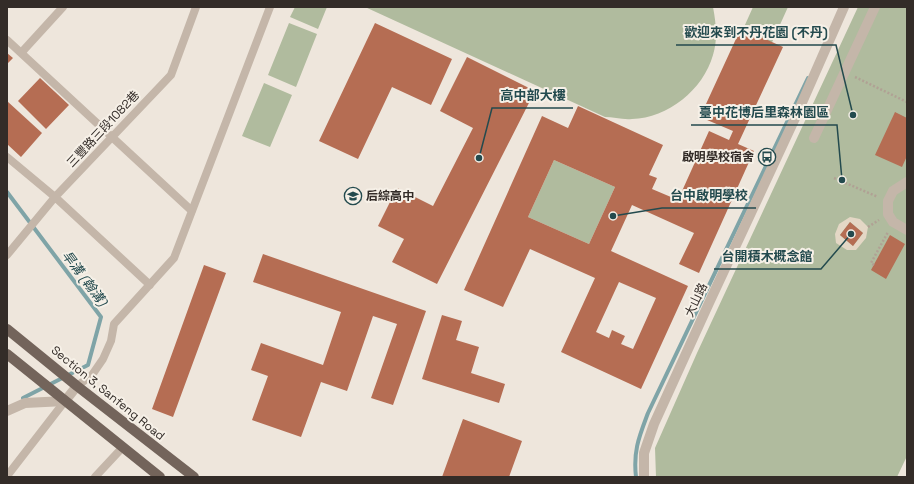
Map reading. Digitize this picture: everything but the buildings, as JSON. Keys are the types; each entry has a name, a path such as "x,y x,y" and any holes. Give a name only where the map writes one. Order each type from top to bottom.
{"main road":[{"name":"Section 3, Sanfeng Road","path":"7,329 77,386 194,477"},
{"path":"7,354 122,448 160,477"}],"street":[{"name":"大山路","path":"644,477 644,453 654,424 794,121 844,7"},
{"path":"814,138 875,7"},
{"path":"907,182 893,191 888,201 888,214 893,222 907,230"},
{"path":"7,411 25,403 64,401 77,386"}],"lane":[{"path":"21,53 63,7"},
{"name":"三豐路三段1082巷","path":"7,255 55,197 171,75 196,7"},
{"path":"77,386 92,375 103,359 111,341 114,324 174,258 270,7"},
{"path":"7,40 192,211"},
{"path":"7,156 55,197 150,285"},
{"path":"7,476 64,401"},
{"path":"95,477 122,448"}],"path":[{"path":"845,72 907,102"},
{"path":"834,178 863,192 888,201"},
{"path":"874,264 871,263 893,222"}],"green space":[{"path":"295,7 327,7 318,29 290,17"},
{"path":"365,7 713,7 716,25 716,43 708,68 701,80 682,100 671,108 658,114 632,119 622,119 605,117"},
{"path":"753,7 788,7 769,49 740,36"},
{"path":"858,7 907,7 907,456 897,477 656,477 655,448 697,353"},
{"path":"289,23 317,34 296,87 268,75"},
{"path":"264,83 292,95 270,147 242,136"},
{"path":"554,160 615,187 589,244 528,217"}],"shaded area":[{"path":"850,217 860,219 868,227 866,238 856,250 847,250 836,243 835,234 839,224","holes":["850,222 863,233 853,246 840,235"]}],"waterway":[{"path":"636,477 636,452 639,437 648,413 808,78"},
{"name":"旱溝 (翰溝)","path":"7,192 101,317 88,365 23,398"}],"place":[{"name":"歡迎來到不丹花園 (不丹)","path":"853,115"},
{"name":"啟明學校宿舍","path":"767,157"},
{"name":"高中部大樓","path":"479,158"},
{"name":"臺中花博后里森林園區","path":"842,180"},
{"name":"后綜高中","path":"353,196"},
{"name":"台中啟明學校","path":"613,216"},
{"name":"台開積木概念館","path":"851,234"}]}
